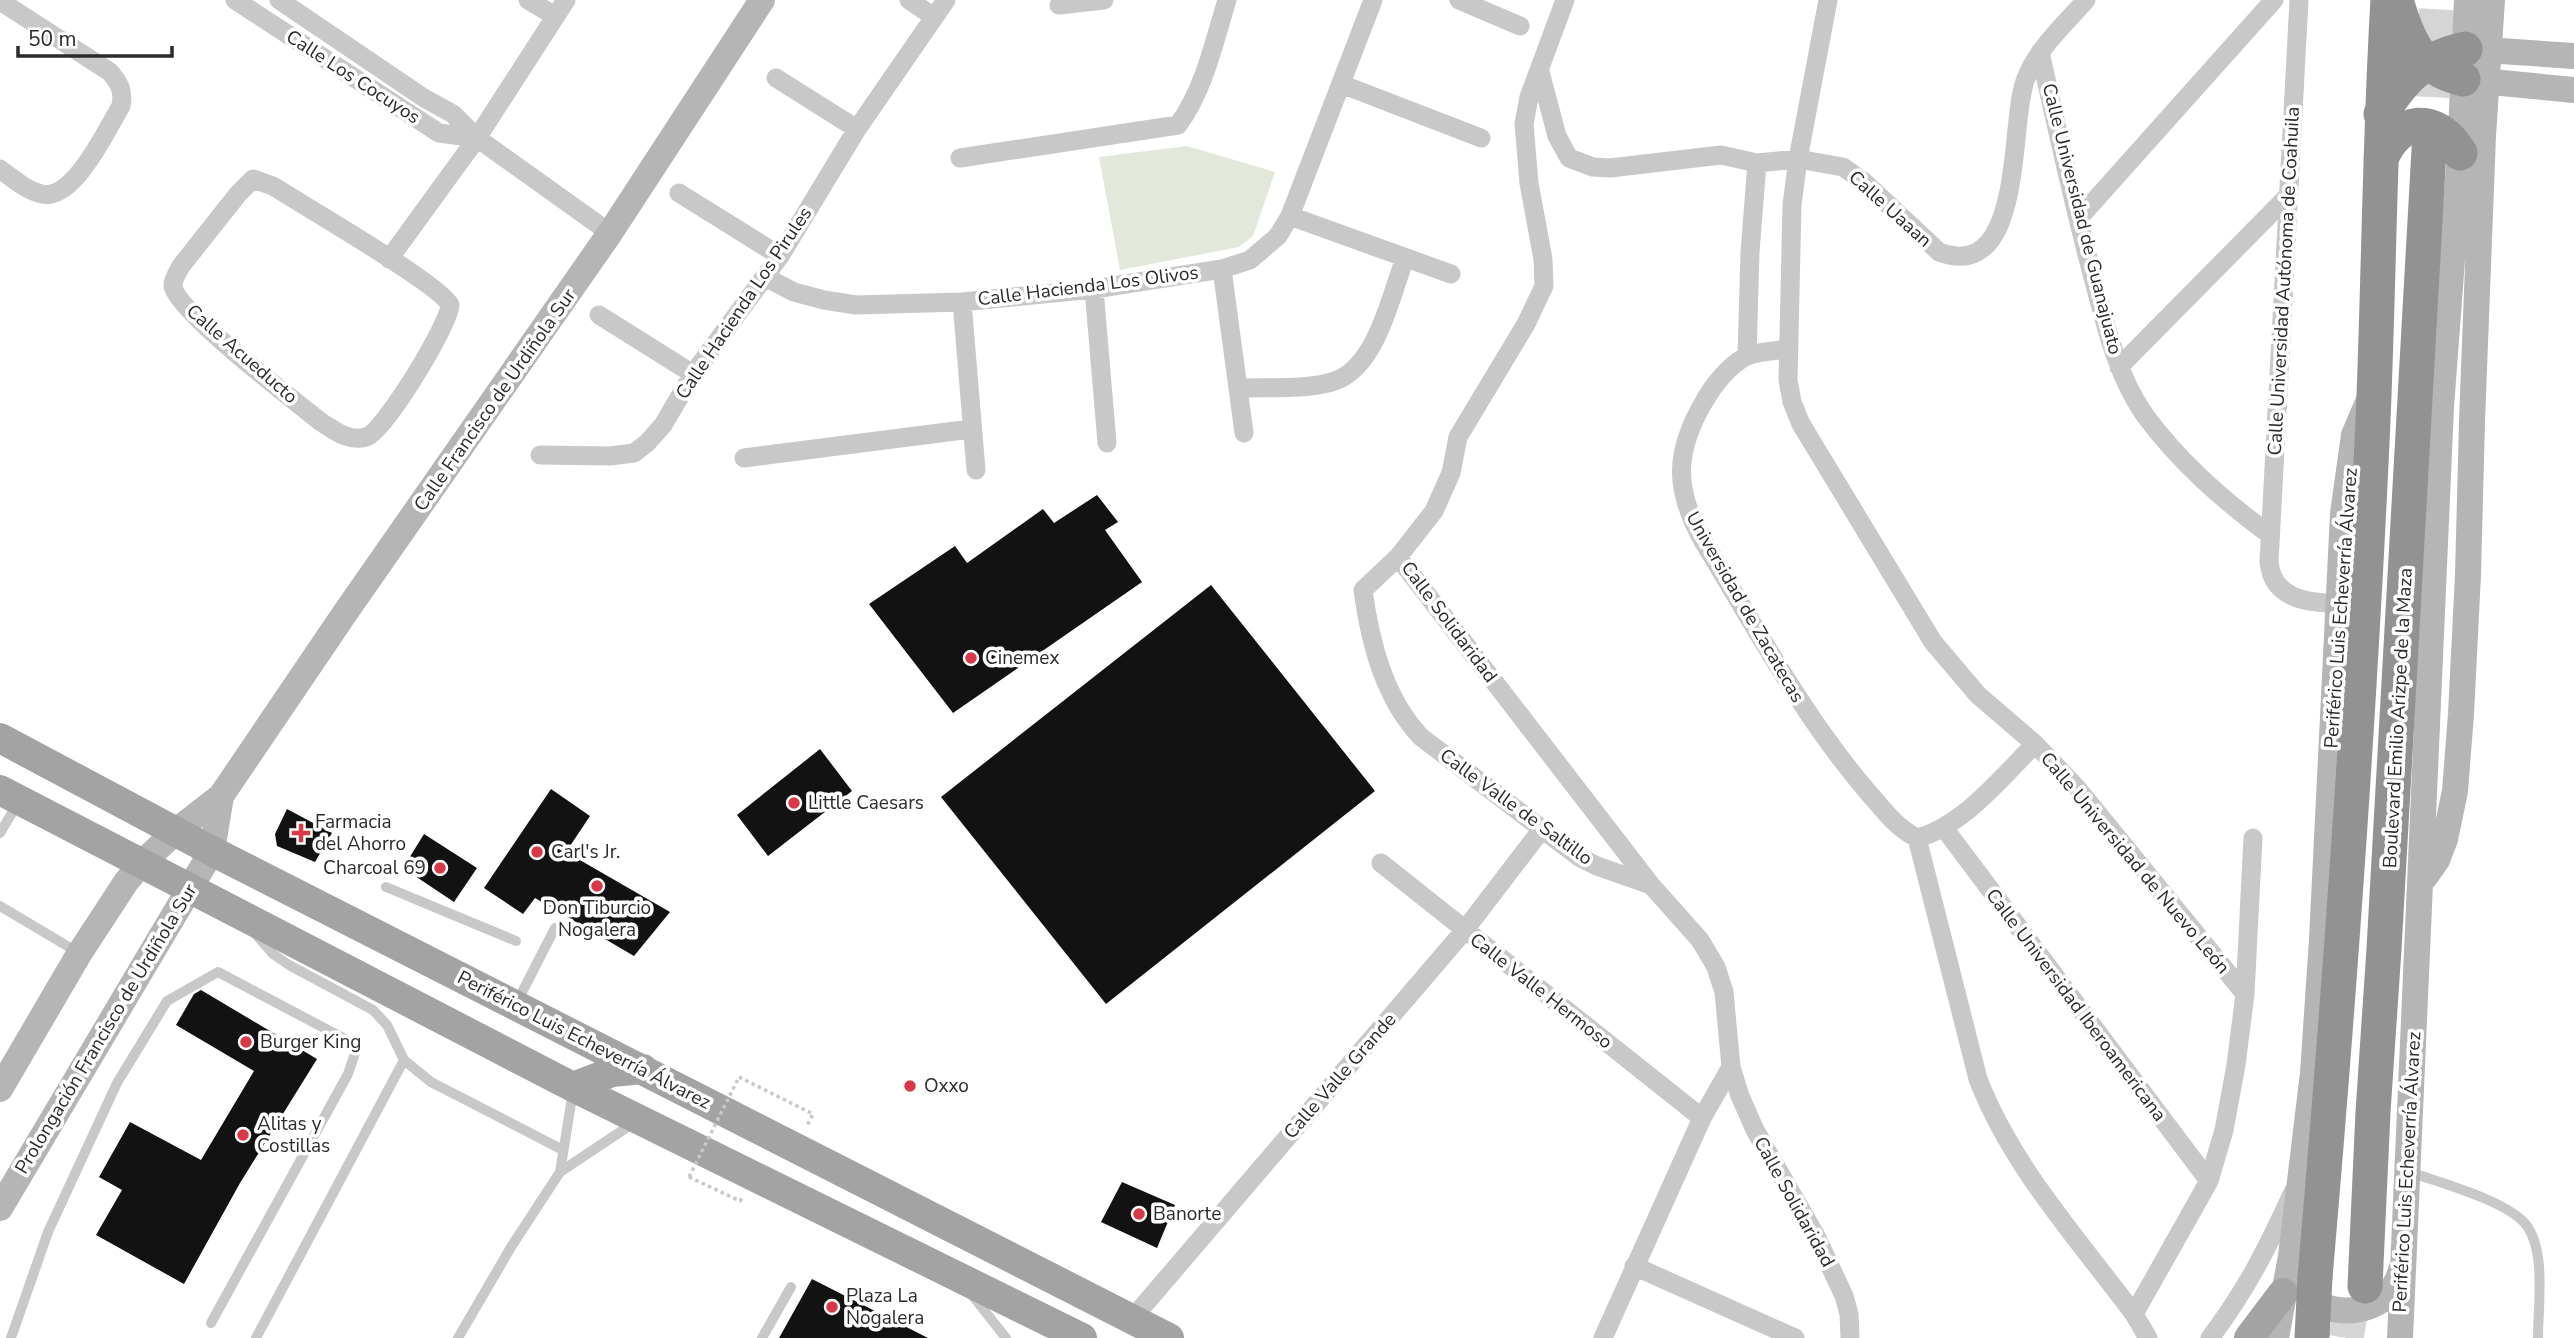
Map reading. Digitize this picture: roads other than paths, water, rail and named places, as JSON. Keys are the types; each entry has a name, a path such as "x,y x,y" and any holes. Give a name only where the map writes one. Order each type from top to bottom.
{"highway":[{"name":"Periférico Luis Echeverría Álvarez","path":"2374,386 2381,114 2388,0"},
{"path":"2396,0 2407,33 2426,62"},
{"path":"2381,114 2403,82 2426,62 2438,56 2476,65"},
{"path":"2381,159 2388,143 2401,131 2418,125 2435,127 2451,137 2444,151"},
{"name":"Boulevard Emilio Arizpe de la Maza","path":"2360,1286 2367,1250 2385,936 2444,151"},
{"name":"Boulevard Emilio Arizpe de la Maza","path":"2312,1338 2303,1267 2353,803 2374,386"}],"main road":[{"name":"Calle Francisco de Urdiñola Sur","path":"176,831 221,796 610,233 762,0"},
{"name":"Periférico Luis Echeverría Álvarez","path":"2421,881 2437,860 2445,839 2455,791 2461,714 2476,65 2467,0"},
{"name":"Periférico Luis Echeverría Álvarez","path":"2400,1338 2441,407 2444,151 2476,65 2492,0"},
{"path":"2476,65 2574,56"},
{"path":"2476,65 2574,90"},
{"name":"Periférico Luis Echeverría Álvarez","path":"2276,1338 2283,1293 2303,1267 2299,1178 2313,1073 2348,471 2354,435 2374,386"},
{"name":"Periférico Luis Echeverría Álvarez","path":"0,738 212,851 1169,1338"},
{"path":"10,795 573,1087 1082,1338"},
{"name":"Calle Francisco de Urdiñola Sur","path":"212,851 221,796"},
{"path":"0,1089 79,954 126,882 176,831"},
{"name":"Prolongación Francisco de Urdiñola Sur","path":"1,1205 212,851"},
{"path":"573,1087 611,1072 643,1069"},
{"path":"2303,1267 2306,1294 2323,1306 2344,1311 2365,1308 2383,1299 2397,1283 2404,1263"},
{"path":"2300,1338 2303,1267"},
{"path":"2249,1338 2283,1293"}],"street":[{"name":"Calle Los Cocuyos","path":"235,0 439,133 477,138"},
{"name":"Calle Los Cocuyos","path":"279,0 424,98 453,114 477,138 610,233"},
{"path":"389,259 477,138 560,8 527,0"},
{"path":"909,0 934,17"},
{"name":"Calle Hacienda Los Pirules","path":"540,455 610,456 634,453 647,443 663,425 693,374 780,256 857,129 946,0"},
{"path":"1059,5 1104,0"},
{"path":"960,158 1178,125 1188,112 1198,90 1227,0"},
{"name":"Calle Hacienda Los Olivos","path":"765,277 794,292 824,300 856,304 962,302 1094,289 1222,269 1250,260 1278,236 1290,216 1373,0"},
{"path":"1459,0 1520,26"},
{"name":"Calle Solidaridad","path":"1565,0 1530,97 1524,124 1529,183 1543,259 1544,286 1458,437 1451,473 1434,511 1398,557 1650,885"},
{"name":"Calle Universidad de Nuevo León","path":"1828,0 1792,205 1788,380 1792,402 1801,424 1933,642 1978,695 2035,744 2077,788 2245,994"},
{"name":"Calle Uaaan","path":"1541,72 1557,136 1569,158 1593,167 1610,168 1721,155 1757,163 1798,159 1843,167 1929,245 1951,257 1968,257 1988,242 2004,212 2014,168 2019,101 2031,65 2086,0"},
{"path":"2078,218 2274,0"},
{"name":"Calle Universidad Autónoma de Coahuila","path":"2299,0 2269,562 2275,584 2286,593 2299,598 2339,604"},
{"path":"0,1 110,72 120,84 123,96 121,106 86,164 71,183 57,192 45,195 31,190 0,169"},
{"name":"Calle Universidad de Guanajuato","path":"2040,52 2078,218 2119,367 2143,412 2179,457 2220,498 2270,535"},
{"path":"776,78 857,129"},
{"path":"1341,84 1481,138"},
{"path":"1757,163 1750,252 1747,356 1788,349"},
{"name":"Calle Acueducto","path":"253,179 273,186 389,259 442,294 450,305 450,311 445,324 388,418 369,436 355,439 341,435 321,422 206,326 183,304 173,286 181,266 253,179"},
{"path":"680,192 780,256"},
{"path":"2119,367 2288,197"},
{"path":"1290,216 1451,274"},
{"path":"1239,388 1335,381 1351,372 1367,355 1405,258"},
{"path":"1222,269 1244,433"},
{"path":"1094,289 1107,443"},
{"path":"962,302 976,470"},
{"path":"599,315 693,374"},
{"name":"Universidad de Zacatecas","path":"1747,356 1730,368 1710,392 1693,421 1683,447 1681,484 1691,520 1796,695 1839,759 1889,817 1906,833 1917,838"},
{"path":"744,458 971,429"},
{"name":"Calle Valle de Saltillo","path":"1398,557 1363,590 1382,673 1404,719 1421,737 1579,857 1650,885 1700,940 1716,967 1724,992 1731,1067"},
{"path":"2035,744 1966,811 1944,828 1917,838 1978,1079 1990,1111 2022,1165 2134,1314 2148,1338"},
{"name":"Calle Universidad Iberoamericana","path":"1944,828 2209,1181"},
{"name":"Calle Valle Grande","path":"1132,1319 1464,931 1542,829"},
{"path":"2134,1314 2209,1181 2224,1130 2245,994 2253,838"},
{"name":"Calle Valle Hermoso","path":"1381,863 1702,1118"},
{"path":"1604,1338 1702,1118 1731,1067"},
{"name":"Calle Solidaridad","path":"1731,1067 1755,1130 1805,1216 1844,1296 1849,1314 1850,1338"},
{"name":"Periférico Luis Echeverría Álvarez","path":"2210,1338 2261,1261 2299,1178"},
{"path":"1634,1266 1795,1338"}],"lane":[{"path":"0,833 10,795"},
{"path":"386,887 516,941"},
{"path":"0,906 79,954"},
{"path":"244,917 273,954 373,1010 387,1025 404,1060 431,1082 563,1150"},
{"path":"515,1005 555,928"},
{"path":"11,1338 48,1231 117,1083 167,1001 219,972 330,1030 352,1045 355,1053 348,1073 297,1171 211,1323"},
{"path":"256,1338 404,1060"},
{"path":"560,1172 573,1087"},
{"path":"458,1338 511,1247 560,1172 616,1137 639,1119"},
{"path":"2407,1171 2498,1205 2516,1215 2528,1227 2539,1270 2538,1338"},
{"path":"957,1275 1006,1338"},
{"path":"762,1338 791,1287"}],"tunnel":[{"path":"2429,150 2437,0"},
{"path":"2346,1338 2355,1286"}],"place":[{"name":"Cinemex","path":"971,658"},
{"name":"Little Caesars","path":"794,803"},
{"name":"Farmacia del Ahorro","path":"301,833"},
{"name":"Carl's Jr.","path":"537,852"},
{"name":"Charcoal 69","path":"440,868"},
{"name":"Don Tiburcio Nogalera","path":"597,886"},
{"name":"Burger King","path":"246,1042"},
{"name":"Oxxo","path":"910,1086"},
{"name":"Alitas y Costillas","path":"243,1135"},
{"name":"Banorte","path":"1139,1214"},
{"name":"Plaza La Nogalera","path":"832,1307"}]}
